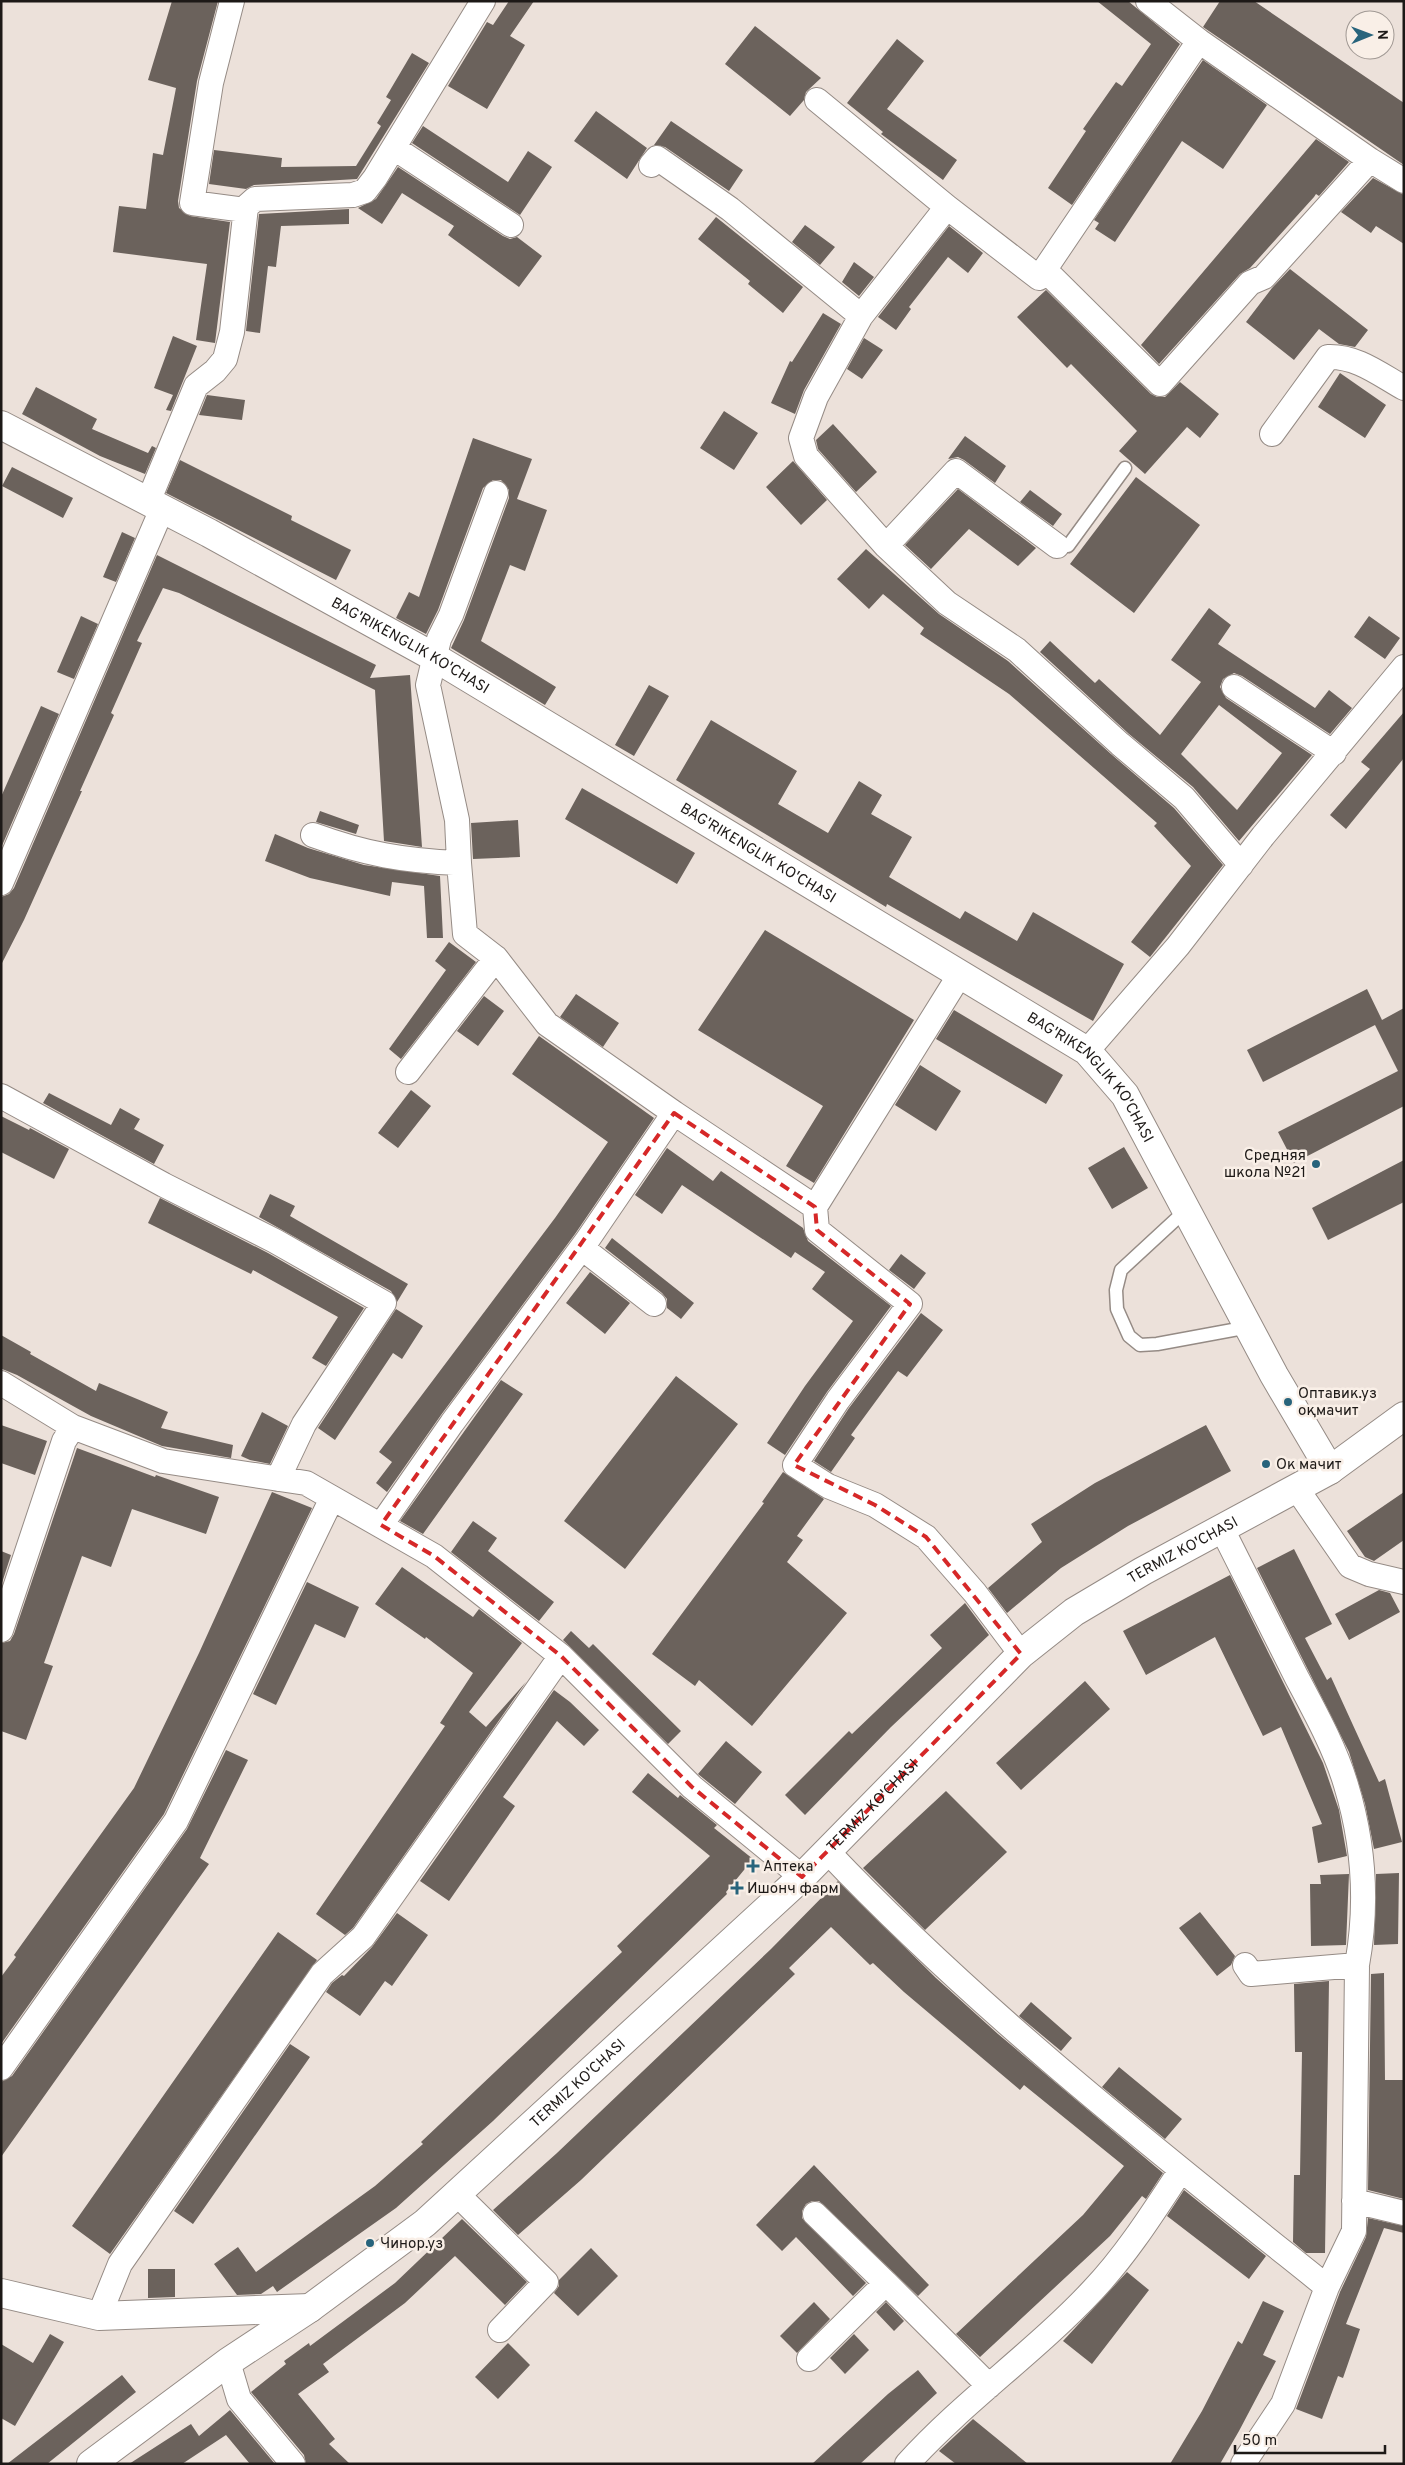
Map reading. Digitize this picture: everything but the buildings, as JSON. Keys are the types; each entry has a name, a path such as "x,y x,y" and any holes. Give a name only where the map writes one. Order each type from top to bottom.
{"main road":[{"name":"BAG'RIKENGLIK KO'CHASI","path":"1,425 155,505 434,657 958,976 1087,1051 1125,1095 1249,1328 1330,1470"},
{"name":"TERMIZ KO'CHASI","path":"91,2464 228,2362 310,2308 426,2223 802,1877 1021,1654 1074,1612 1143,1571 1330,1470 1404,1416"},
{"path":"1,2293 99,2316 310,2308"}],"street":[{"path":"232,1 211,83 192,203 245,210"},
{"path":"1,882 155,505 196,386 215,371 225,359 232,332 245,210 255,199 353,196 365,191 394,148 483,1"},
{"path":"1148,1 1199,41 1370,160 1404,181"},
{"path":"817,100 948,207 1039,278 1199,41"},
{"path":"394,148 511,225"},
{"path":"651,166 656,158 730,209 861,316"},
{"path":"1045,270 1160,384 1250,283 1264,276 1370,160"},
{"path":"948,207 861,316 816,397 801,438 806,456 886,546 947,603 1017,650 1120,744 1184,798 1241,865"},
{"path":"1272,434 1328,357 1356,360 1404,388"},
{"path":"886,546 956,472 1057,546"},
{"path":"496,493 451,615 439,639 428,685 457,820 465,934 496,958 547,1024 674,1113 815,1207"},
{"path":"1087,1051 1178,946 1241,865 1404,667"},
{"path":"1234,687 1334,753"},
{"path":"313,836 356,850 414,861 459,863"},
{"path":"408,1072 496,958"},
{"path":"958,976 815,1207 817,1230 910,1304 838,1400 795,1464 828,1486 875,1505 926,1537 975,1593 1021,1654"},
{"path":"1,1096 164,1185 275,1241 384,1303 304,1424 278,1479"},
{"path":"381,1525 452,1423 582,1248 674,1113"},
{"path":"582,1248 654,1304"},
{"path":"1,1382 73,1427 163,1461 306,1483 434,1556 561,1656 692,1788 802,1877"},
{"path":"1,1630 64,1442 73,1427"},
{"path":"1297,1489 1350,1566 1369,1574 1404,1582"},
{"path":"1,2068 176,1821 332,1498"},
{"path":"1222,1529 1318,1719 1346,1784 1360,1843 1364,1895 1363,1930 1357,1965 1354,2231 1327,2287 1283,2404 1243,2464"},
{"path":"99,2316 120,2264 322,1974 363,1937 561,1656"},
{"path":"827,1851 873,1900 949,1972 1181,2170 1327,2287"},
{"path":"1245,1965 1251,1974 1357,1965"},
{"path":"907,2464 935,2433 1094,2290 1140,2232 1181,2170"},
{"path":"457,2194 546,2282 500,2330"},
{"path":"1354,2201 1404,2213"},
{"path":"816,2214 989,2386"},
{"path":"809,2359 886,2283"},
{"path":"228,2362 240,2399 293,2464"}],"lane":[{"path":"1057,546 1068,546 1125,468"},
{"path":"1186,1210 1121,1270 1116,1290 1117,1309 1129,1336 1140,1344 1157,1344 1249,1328"}],"highlighted area":[{"path":"674,1113 815,1207 817,1230 910,1304 794,1465 875,1505 926,1537 1021,1654 802,1877 692,1787 561,1656 434,1556 381,1525"}],"place":[{"name":"Средняя школа №21","path":"1316,1164"},
{"name":"Оптавик.уз оқмачит","path":"1288,1402"},
{"name":"Ок мачит","path":"1266,1464"},
{"name":"Аптека","path":"753,1866"},
{"name":"Ишонч фарм","path":"737,1888"},
{"name":"Чинор.уз","path":"370,2243"}]}
